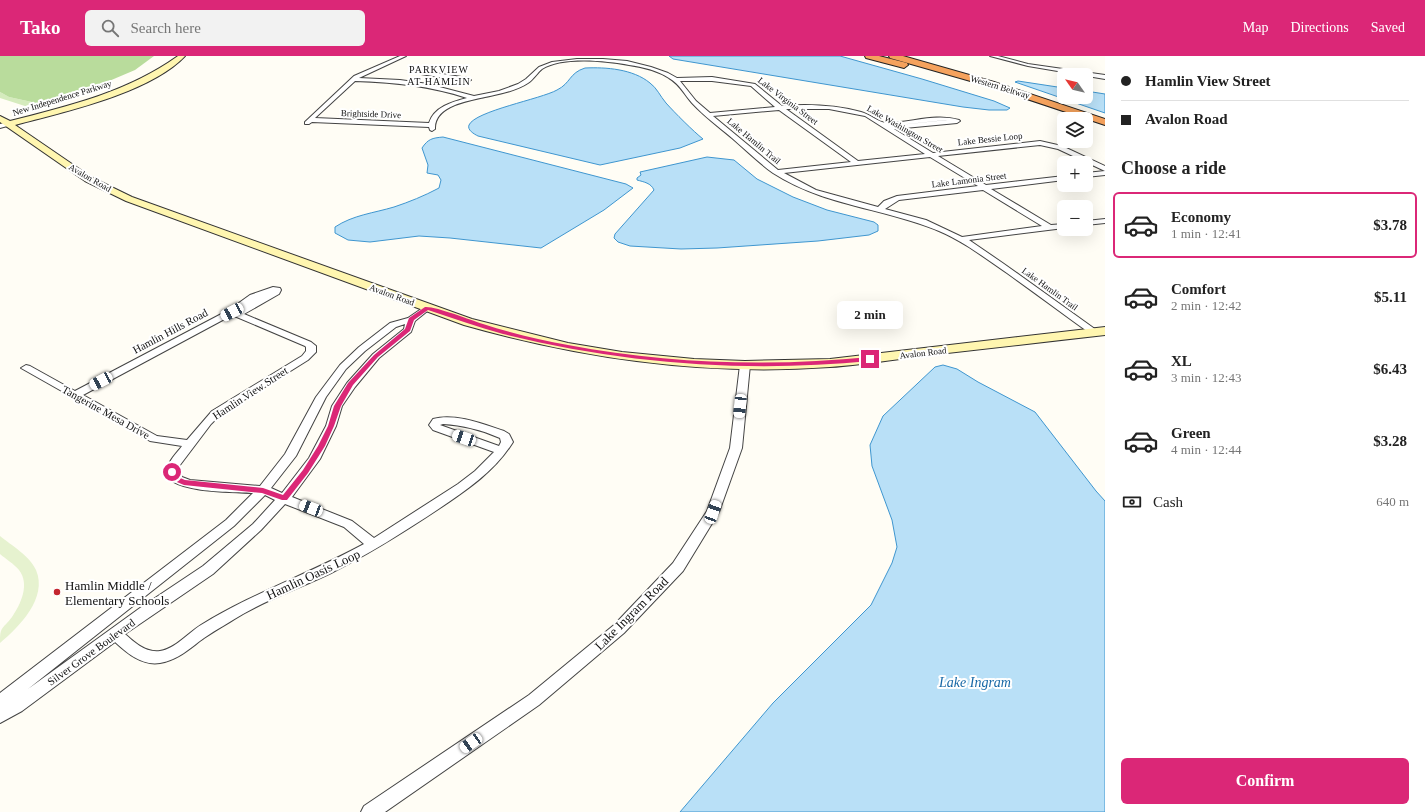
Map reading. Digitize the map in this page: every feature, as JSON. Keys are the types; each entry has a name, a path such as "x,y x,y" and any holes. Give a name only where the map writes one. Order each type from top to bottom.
{"highway":[{"name":"Western Beltway","path":"869,56 953,79 1057,114"},
{"name":"Western Beltway","path":"892,56 992,84 1105,122"},
{"path":"1093,127 1105,132"}],"main road":[{"name":"New Independence Parkway","path":"3,122 98,92 150,70 169,56"},
{"name":"New Independence Parkway","path":"3,122 94,100 143,80 169,67 182,56"},
{"name":"Avalon Road","path":"3,122 72,168 111,191 145,205 427,308 503,332 568,347 622,356 745,365 838,362 911,355 1101,331"}],"street":[{"path":"354,79 404,56"},
{"path":"992,56 1028,65 1057,69"},
{"name":"Lake Hamlin Trail","path":"432,127 436,116 445,109 473,98 517,86 529,80 539,69 548,65 579,58 611,60 639,65 655,70 680,83 693,101 776,172 797,184 831,198 919,220 943,229 973,245 1101,331"},
{"path":"1093,72 1105,73"},
{"path":"423,73 468,80"},
{"path":"1093,75 1105,77"},
{"path":"354,79 421,83 444,88 473,98"},
{"name":"Brightside Drive","path":"354,79 309,122 432,127"},
{"name":"Lake Virginia Street","path":"676,80 712,79 756,86 763,95 857,163"},
{"name":"Lake Washington Street","path":"709,115 814,107 844,110 867,115 1050,228"},
{"path":"946,118 957,121 885,126 946,118"},
{"name":"Lake Bessie Loop","path":"776,172 1047,144 1060,147 1105,169"},
{"path":"1093,174 1105,173"},
{"name":"Lake Lamonia Street","path":"880,210 887,202 897,198 1057,179"},
{"path":"1093,222 1105,221"},
{"path":"962,240 1057,227"},
{"name":"Silver Grove Boulevard","path":"0,702 209,541 230,523 263,490 290,456 320,397 343,367 362,349 393,325 411,320 427,308"},
{"name":"Hamlin Hills Road","path":"75,395 235,313"},
{"name":"Hamlin View Street","path":"235,313 308,344 311,346 311,352 305,358 216,413 173,466 173,475 177,479 190,484 263,490 348,524 374,545"},
{"name":"Silver Grove Boulevard","path":"0,716 17,706 115,634 222,559 258,527 285,498 306,471 321,446 331,426 338,406 351,384 376,356 408,330 411,320"},
{"name":"Lake Ingram Road","path":"370,812 534,700 619,629 678,567 713,512 736,448 745,365"},
{"name":"Tangerine Mesa Drive","path":"26,368 154,439 190,444"},
{"path":"440,420 447,420 499,433 505,436 507,441 502,451 440,430 435,427 435,424 440,420"},
{"name":"Hamlin Oasis Loop","path":"115,634 146,656 156,658 165,656 237,611 326,570 374,545 464,487 492,463 502,451"}],"green space":[{"path":"0,56 154,56 135,70 102,84 41,104 9,97 0,92"},
{"path":"0,92 9,97 41,104 28,107 0,98"},
{"path":"0,536 29,560 36,570 39,581 35,601 30,611 15,629 0,643 1,631 12,617 21,600 24,581 19,570 0,554"}],"water":[{"path":"669,56 840,56 994,101 1010,108 1007,110 989,110 963,107 673,59"},
{"path":"585,68 619,70 643,78 657,90 670,107 689,127 703,139 680,148 600,165 478,136 469,129 469,125 474,120 483,115 549,94 557,90 562,87 573,75"},
{"path":"1018,81 1057,87 1057,96 1015,82"},
{"path":"1093,92 1105,94 1105,113 1079,104 1093,104"},
{"path":"443,137 626,184 633,188 604,210 541,248 419,236 370,242 348,240 335,233 335,227 342,223 400,205 439,188 441,180 438,175 427,173 428,165 422,148 431,140"},
{"path":"707,157 734,160 757,179 793,197 827,210 874,222 878,225 878,231 869,235 818,241 681,249 630,246 618,242 614,238 615,234 654,190 649,184 637,180 637,178 641,175 640,172"},
{"name":"Lake Ingram","path":"943,365 957,369 978,382 1035,412 1105,501 1105,812 680,812 773,703 871,605 892,563 897,547 892,520 872,466 870,445 883,416 935,367"}],"place":[{"name":"Hamlin Middle / Elementary Schools","path":"57,592"}],"district":[{"name":"PARKVIEW AT HAMLIN","path":"439,74"}],"route":[{"path":"172,472 175,478 184,483 263,490 285,498 314,459 331,426 340,400 358,374 390,343 408,330 411,320 427,308 503,332 568,347 622,356 694,363 745,365 830,363 870,359"}]}
